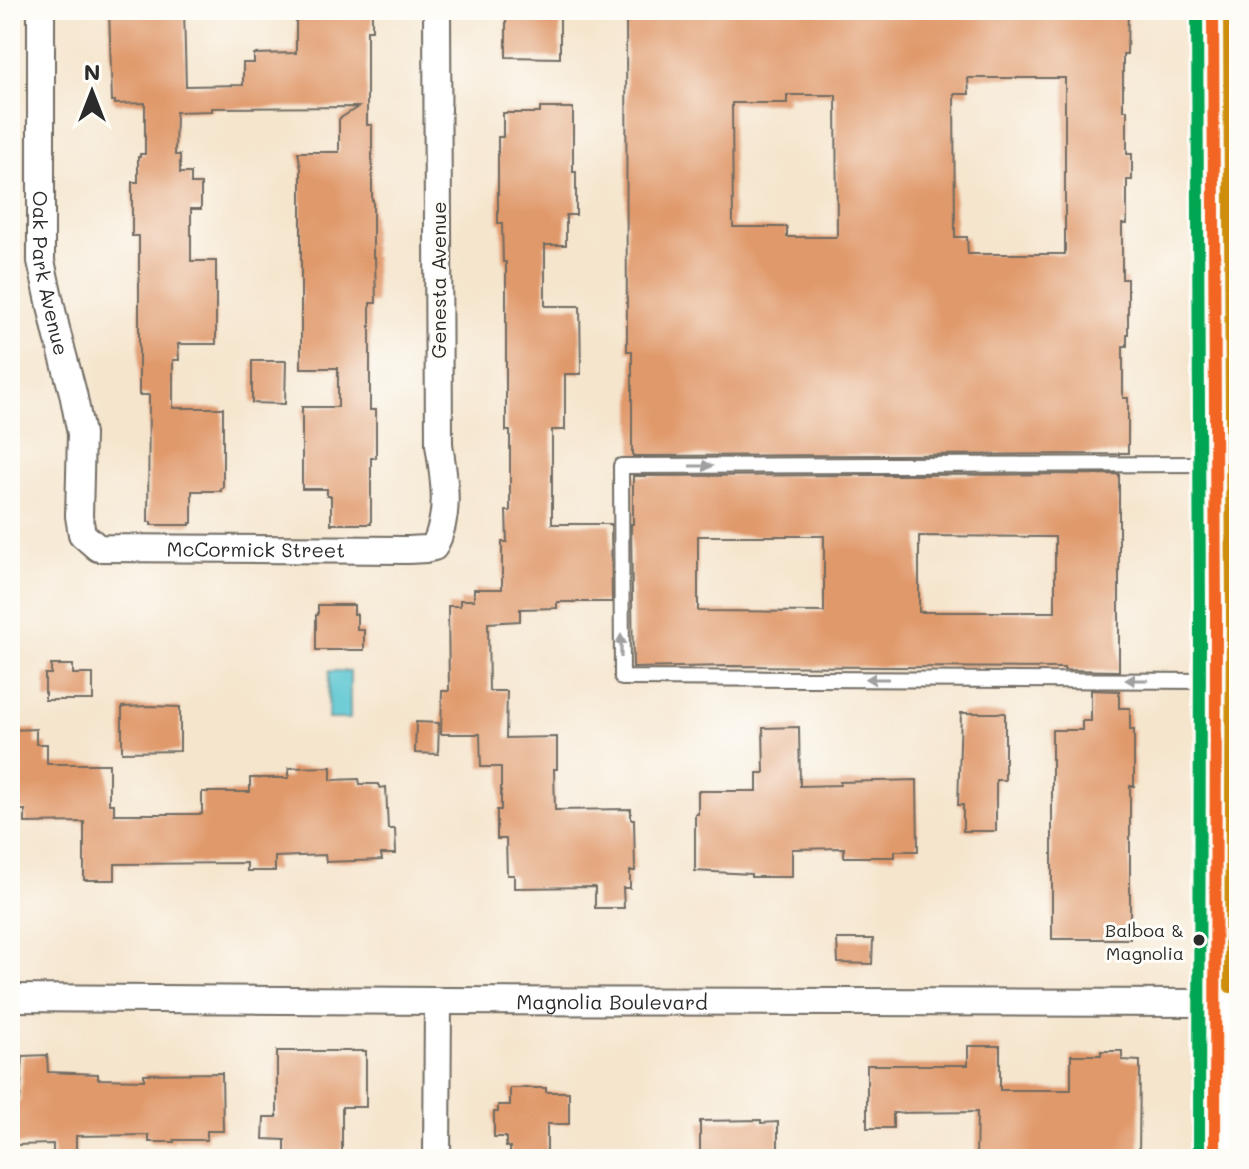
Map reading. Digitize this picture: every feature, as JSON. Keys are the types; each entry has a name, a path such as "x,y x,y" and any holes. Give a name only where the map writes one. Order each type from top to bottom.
{"main road":[{"path":"1213,10 1215,464 1227,617 1215,681 1227,796 1214,1003 1215,1159"}],"street":[{"name":"Oak Park Avenue","path":"41,10 41,261 81,434 79,516 82,534"},
{"name":"Genesta Avenue","path":"434,547 440,536 445,507 439,444 437,10"},
{"name":"McCormick Street","path":"82,534 98,548 416,550 434,547"},
{"name":"Magnolia Boulevard","path":"10,998 1214,1003"},
{"path":"437,1159 438,1001"}],"lane":[{"path":"1215,464 621,466 622,678 1215,681"}],"water":[{"path":"329,671 350,671 350,719 328,719"}],"building":[{"path":"109,10 184,10 186,86 243,85 243,63 254,63 254,54 296,53 296,10 372,10 372,30 367,30 367,125 372,125 376,303 370,303 370,410 376,410 376,458 371,458 371,524 331,524 331,496 327,496 327,489 302,489 302,407 338,407 338,368 301,368 301,169 298,152 339,152 339,119 358,107 212,108 212,111 176,112 175,155 180,155 180,173 191,173 191,184 201,184 201,209 191,209 191,261 216,261 216,344 178,344 179,360 173,360 173,408 223,408 223,488 221,491 192,491 190,525 151,525 148,522 149,395 139,395 139,236 132,236 132,182 138,182 138,157 145,154 145,103 115,104 112,101"},
{"path":"506,10 560,10 560,58 506,57"},
{"path":"626,10 1128,10 1127,54 1123,54 1123,110 1127,110 1127,154 1132,154 1132,180 1127,180 1127,224 1122,224 1122,279 1127,279 1128,290 1127,346 1123,346 1123,398 1128,398 1128,453 633,456 632,351 627,351","holes":["968,78 1065,78 1065,254 968,254 967,237 955,237 954,94 969,94","787,95 836,95 837,237 787,237 787,227 733,227 732,103 787,103"]},
{"path":"540,108 573,108 573,172 576,172 576,215 566,215 566,245 545,245 545,306 580,306 581,374 565,374 565,430 552,430 552,524 611,524 612,602 557,602 557,608 520,609 520,621 488,623 489,691 507,691 506,738 557,737 555,810 631,809 635,871 630,871 630,888 623,888 624,908 595,908 595,887 514,888 514,875 507,875 506,839 497,839 501,767 481,767 480,734 441,734 442,691 449,691 448,606 460,606 460,600 474,600 474,589 502,589 502,542 507,542 506,511 510,511 510,431 506,431 506,262 503,262 502,223 498,223 498,137 503,137 503,113 540,113"},
{"path":"252,361 286,361 285,404 252,403"},
{"path":"1119,474 1119,671 1064,668 633,668 633,476","holes":["698,536 824,536 824,612 698,611","919,536 1055,537 1055,612 919,612"]},
{"path":"318,605 354,605 357,630 364,630 364,650 316,650"},
{"path":"51,665 73,665 73,674 93,674 93,700 45,700 45,674 51,674"},
{"path":"1091,690 1119,691 1119,708 1130,708 1130,730 1134,730 1134,786 1130,786 1130,939 1052,939 1052,730 1082,730 1082,721 1091,721"},
{"path":"122,707 180,707 180,751 122,752"},
{"path":"961,713 1005,713 1005,780 996,780 996,831 963,831 963,805 958,805"},
{"path":"416,722 439,723 438,754 415,753"},
{"path":"799,727 800,786 917,780 918,851 895,851 895,857 844,857 844,848 792,849 792,877 751,877 751,874 695,871 698,791 757,791 757,773 764,773 763,728"},
{"path":"36,729 36,744 47,744 47,764 109,764 109,804 114,804 114,814 202,814 202,792 250,792 250,778 289,778 289,768 331,767 331,780 359,779 360,784 386,787 388,829 395,829 396,854 381,854 382,860 326,862 325,855 275,857 275,871 247,871 247,863 115,864 115,880 84,880 84,822 25,823 25,810 10,810 10,730"},
{"path":"837,939 873,939 872,964 838,963"},
{"path":"968,1046 1000,1046 1000,1090 1071,1090 1071,1055 1122,1051 1122,1060 1140,1061 1139,1159 998,1156 998,1159 976,1159 977,1112 893,1113 893,1128 867,1128 867,1065 968,1065"},
{"path":"277,1051 366,1051 366,1107 342,1107 342,1159 285,1159 285,1140 263,1139 264,1117 277,1117"},
{"path":"47,1055 48,1072 98,1074 98,1079 144,1080 144,1074 222,1073 223,1131 207,1131 207,1140 174,1142 149,1142 149,1135 76,1136 76,1159 53,1159 53,1144 15,1145 15,1142 10,1142 10,1101 20,1101 23,1056"},
{"path":"510,1088 546,1088 546,1092 569,1092 569,1124 547,1124 547,1159 510,1159 506,1137 494,1137 494,1112 498,1112 498,1105 510,1105"},
{"path":"761,1120 761,1123 778,1122 778,1159 700,1159 700,1121"}],"transit line":[{"path":"1197,10 1199,1159"},
{"path":"1213,10 1215,1159"},
{"path":"1229,10 1230,987 1239,987"}],"place":[{"name":"Balboa & Magnolia","path":"1199,940"}]}
